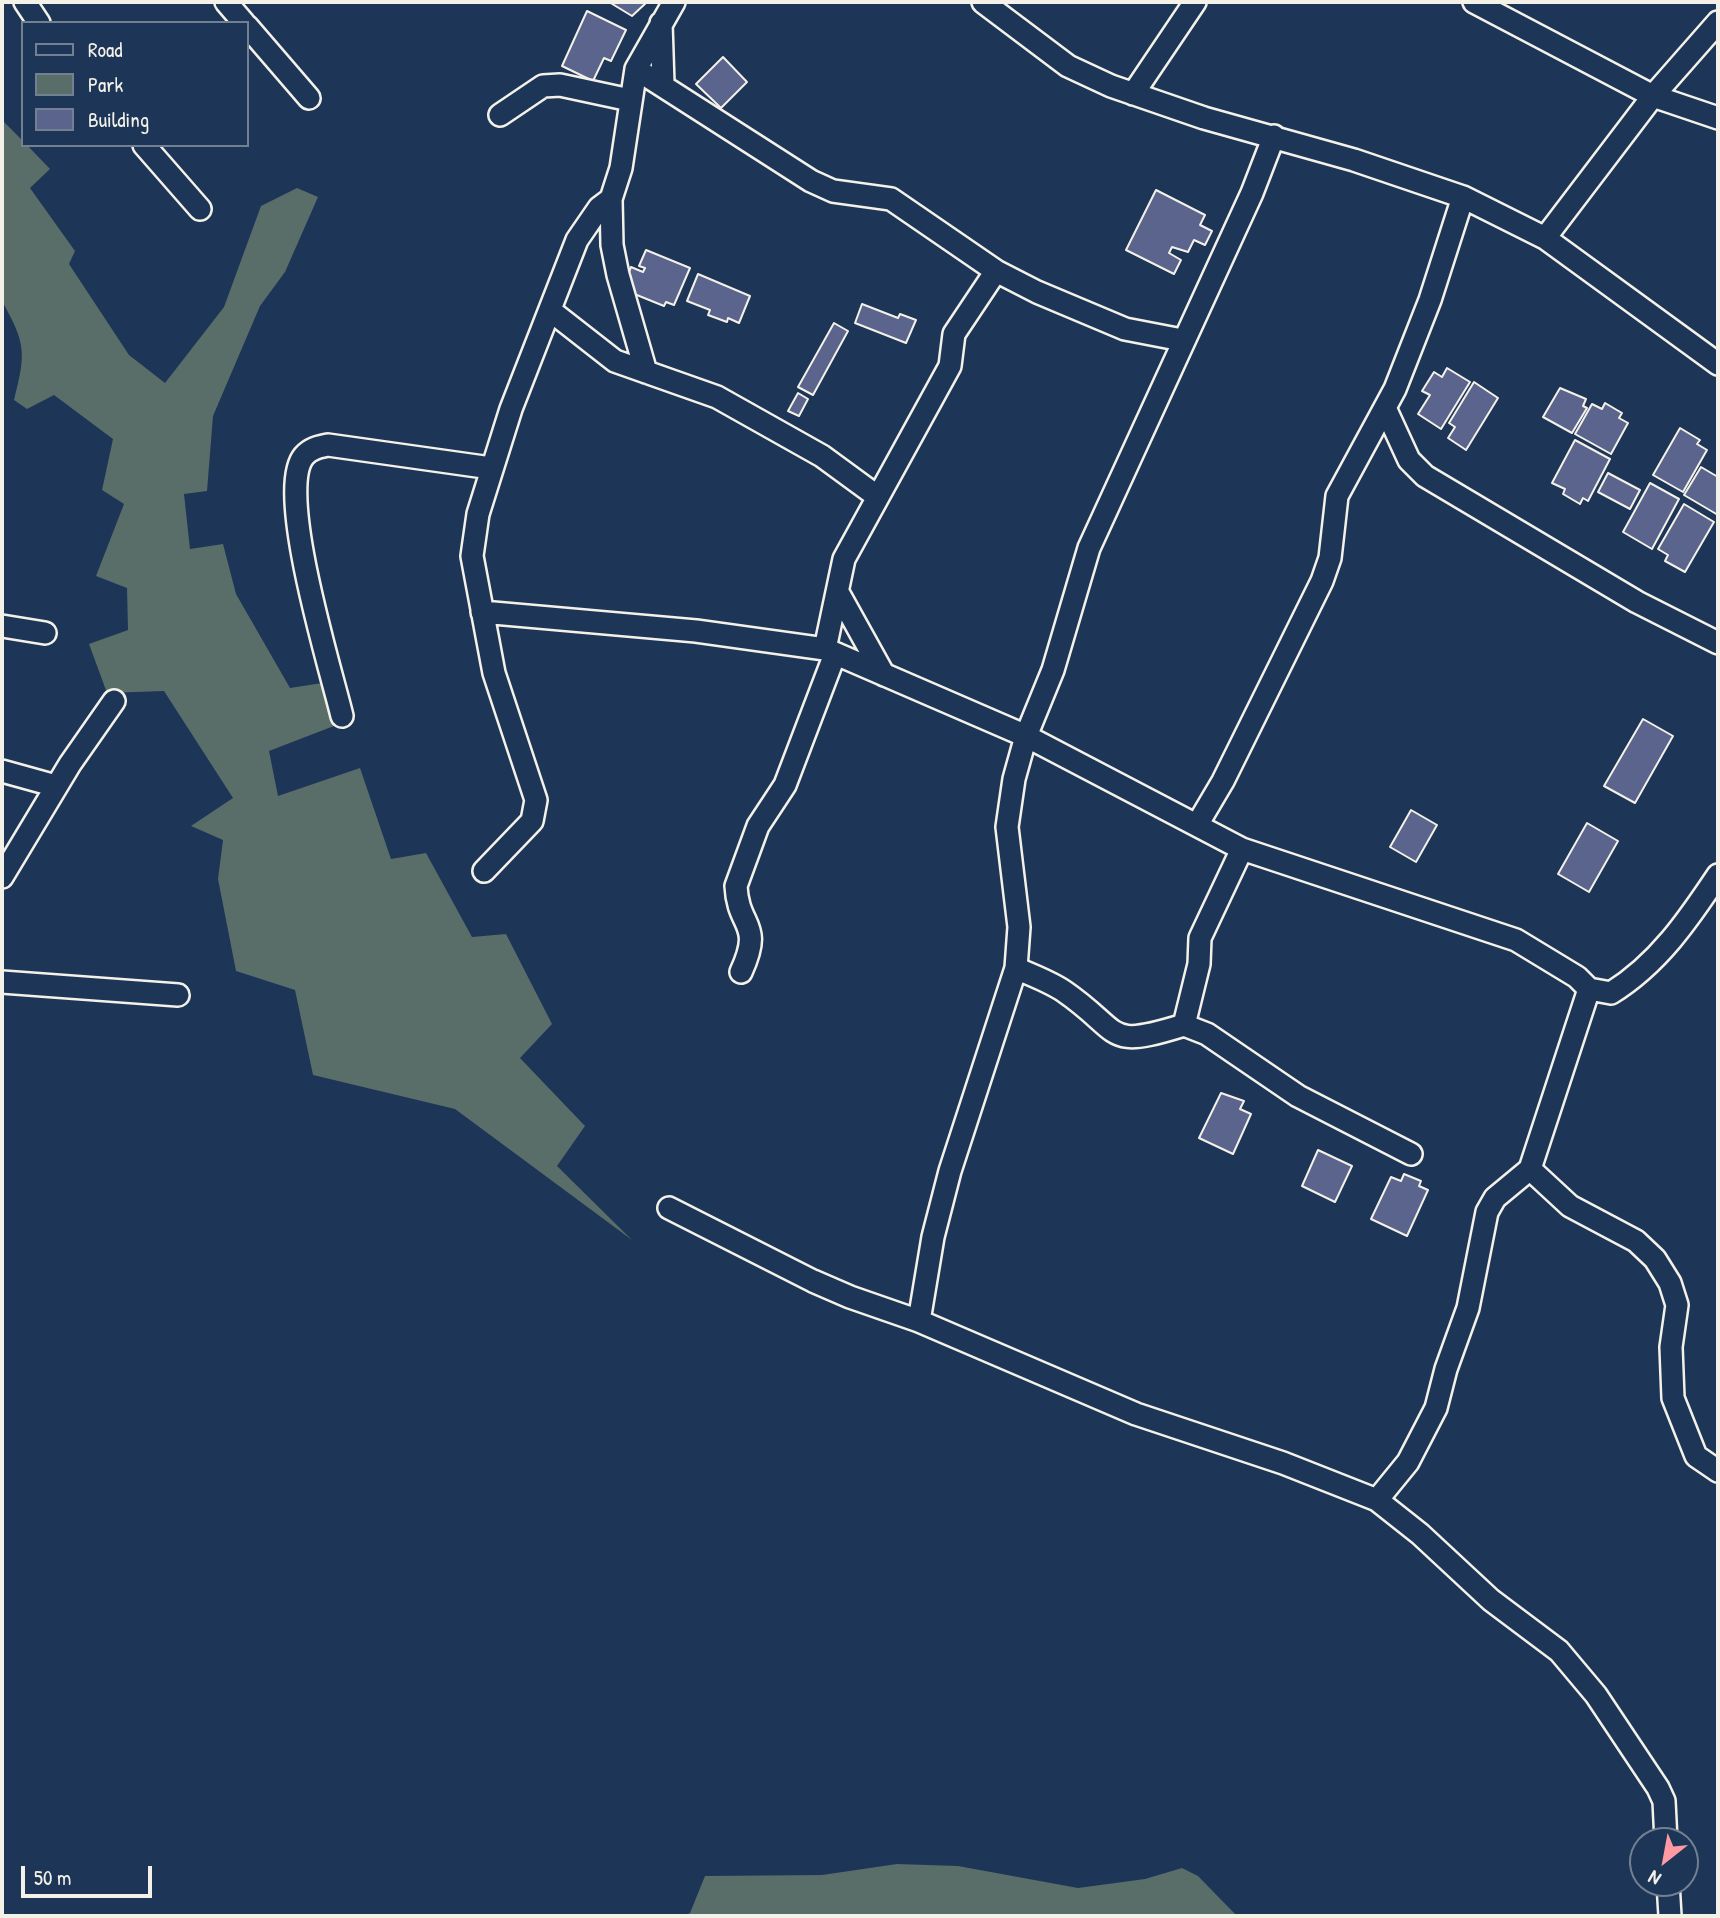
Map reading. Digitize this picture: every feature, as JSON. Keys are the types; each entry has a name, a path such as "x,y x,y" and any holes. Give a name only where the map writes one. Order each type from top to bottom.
{"street":[{"path":"25,2 38,21"},
{"path":"226,2 243,21"},
{"path":"646,372 618,275 612,245 611,199 621,168 636,69 674,2"},
{"path":"983,2 1068,66 1133,94 1463,197 1545,238 1718,364"},
{"path":"1133,94 1195,2"},
{"path":"1474,2 1653,96 1718,118"},
{"path":"1545,238 1653,96 1718,22"},
{"path":"662,23 663,84"},
{"path":"248,26 309,98"},
{"path":"636,69 811,181 833,191 891,199 996,271 1037,292 1125,329 1182,340"},
{"path":"500,115 542,86 561,85 630,100"},
{"path":"919,1321 933,1237 950,1171 1016,968 1019,927 1007,827 1014,779 1026,736 1053,670 1089,548 1182,340 1252,193 1274,136"},
{"path":"146,147 200,209"},
{"path":"1197,825 1223,781 1322,581 1330,558 1337,496 1386,410 1430,300 1463,197"},
{"path":"484,871 532,821 536,800 494,673 472,556 478,514 511,409 577,240 599,208 611,199"},
{"path":"741,972 752,949 753,938 736,895 736,886 758,826 785,785 830,651 839,594 838,579 845,559 950,366 954,334 996,271"},
{"path":"551,311 615,362 717,397 822,456 878,496"},
{"path":"1386,410 1409,460 1425,476 1637,603 1718,642"},
{"path":"342,716 298,534 295,494 302,457 314,447 328,445 491,468"},
{"path":"839,594 884,675"},
{"path":"482,612 696,631 830,651 1026,736 1112,784 1242,849 1516,940 1577,977 1589,989 1611,993 1634,979 1680,932 1718,875"},
{"path":"2,626 45,633"},
{"path":"2,877 56,786 114,701"},
{"path":"2,771 56,786"},
{"path":"1184,1026 1199,964 1200,938 1242,849"},
{"path":"1016,968 1065,991 1108,1030 1128,1039 1184,1026 1208,1034 1298,1096 1411,1154"},
{"path":"2,982 178,995"},
{"path":"1377,1500 1408,1462 1436,1408 1446,1369 1468,1308 1487,1212 1495,1198 1530,1169 1589,989"},
{"path":"1530,1169 1570,1206 1636,1241 1656,1259 1670,1283 1677,1305 1671,1347 1672,1398 1696,1456 1718,1471"},
{"path":"669,1208 813,1281 919,1321 1136,1414 1283,1463 1377,1500 1420,1534 1491,1600 1559,1651 1596,1695 1658,1788 1664,1801 1665,1827"},
{"path":"1669,1897 1670,1916"}],"green space":[{"path":"2,120 21,139 21,147 29,147 50,169 30,188 75,251 69,264 129,355 165,383 224,307 261,206 297,188 318,197 285,272 260,306 213,416 207,491 184,494 190,549 223,544 236,594 290,688 322,683 334,726 269,751 278,796 360,768 391,859 426,853 472,937 506,934 552,1024 520,1058 585,1126 557,1166 632,1240 455,1109 313,1075 295,990 236,971 218,879 223,840 191,826 233,798 164,691 107,693 89,644 128,630 127,588 96,576 124,504 102,490 113,439 54,395 27,409 14,400 21,371 22,349 16,328 2,301"},
{"path":"897,1864 958,1866 1078,1888 1145,1879 1182,1868 1198,1876 1237,1916 683,1916 690,1913 705,1876 822,1875"}],"building":[{"path":"609,2 647,2 632,16"},
{"path":"587,11 626,30 611,61 604,58 593,81 562,66"},
{"path":"723,57 747,82 721,108 696,84"},
{"path":"1156,190 1205,215 1200,225 1212,231 1205,245 1194,240 1188,252 1172,247 1169,253 1181,260 1174,274 1126,250"},
{"path":"646,250 690,268 674,305 666,302 664,306 622,289 631,267 643,272 645,268 639,266"},
{"path":"698,274 750,296 739,323 708,315 710,310 687,301"},
{"path":"862,304 898,318 900,314 916,320 906,343 855,323"},
{"path":"834,323 848,331 813,395 798,387"},
{"path":"1447,368 1470,382 1441,429 1418,414 1430,395 1422,391 1434,372 1442,377"},
{"path":"1474,382 1498,398 1466,450 1448,438 1455,427 1449,423"},
{"path":"1560,388 1586,399 1583,406 1587,408 1572,433 1543,417"},
{"path":"798,393 808,399 799,416 788,411"},
{"path":"1605,403 1622,413 1619,418 1628,423 1611,454 1575,434 1592,404 1602,409"},
{"path":"1680,428 1700,440 1697,444 1707,450 1683,492 1653,475"},
{"path":"1575,440 1610,459 1588,501 1583,498 1580,504 1563,494 1565,489 1552,483"},
{"path":"1701,467 1718,477 1718,515 1684,495"},
{"path":"1608,473 1640,490 1630,509 1598,492"},
{"path":"1650,483 1679,499 1652,549 1623,532"},
{"path":"1684,504 1714,522 1685,572 1665,561 1668,555 1658,549"},
{"path":"1643,719 1673,736 1635,803 1604,786"},
{"path":"1411,810 1437,825 1416,862 1390,847"},
{"path":"1587,823 1618,841 1589,892 1558,874"},
{"path":"1221,1093 1244,1101 1240,1109 1251,1114 1233,1154 1199,1138"},
{"path":"1318,1150 1352,1166 1335,1202 1302,1186"},
{"path":"1404,1174 1421,1181 1419,1186 1428,1190 1407,1236 1371,1219 1391,1177 1401,1181"}]}
